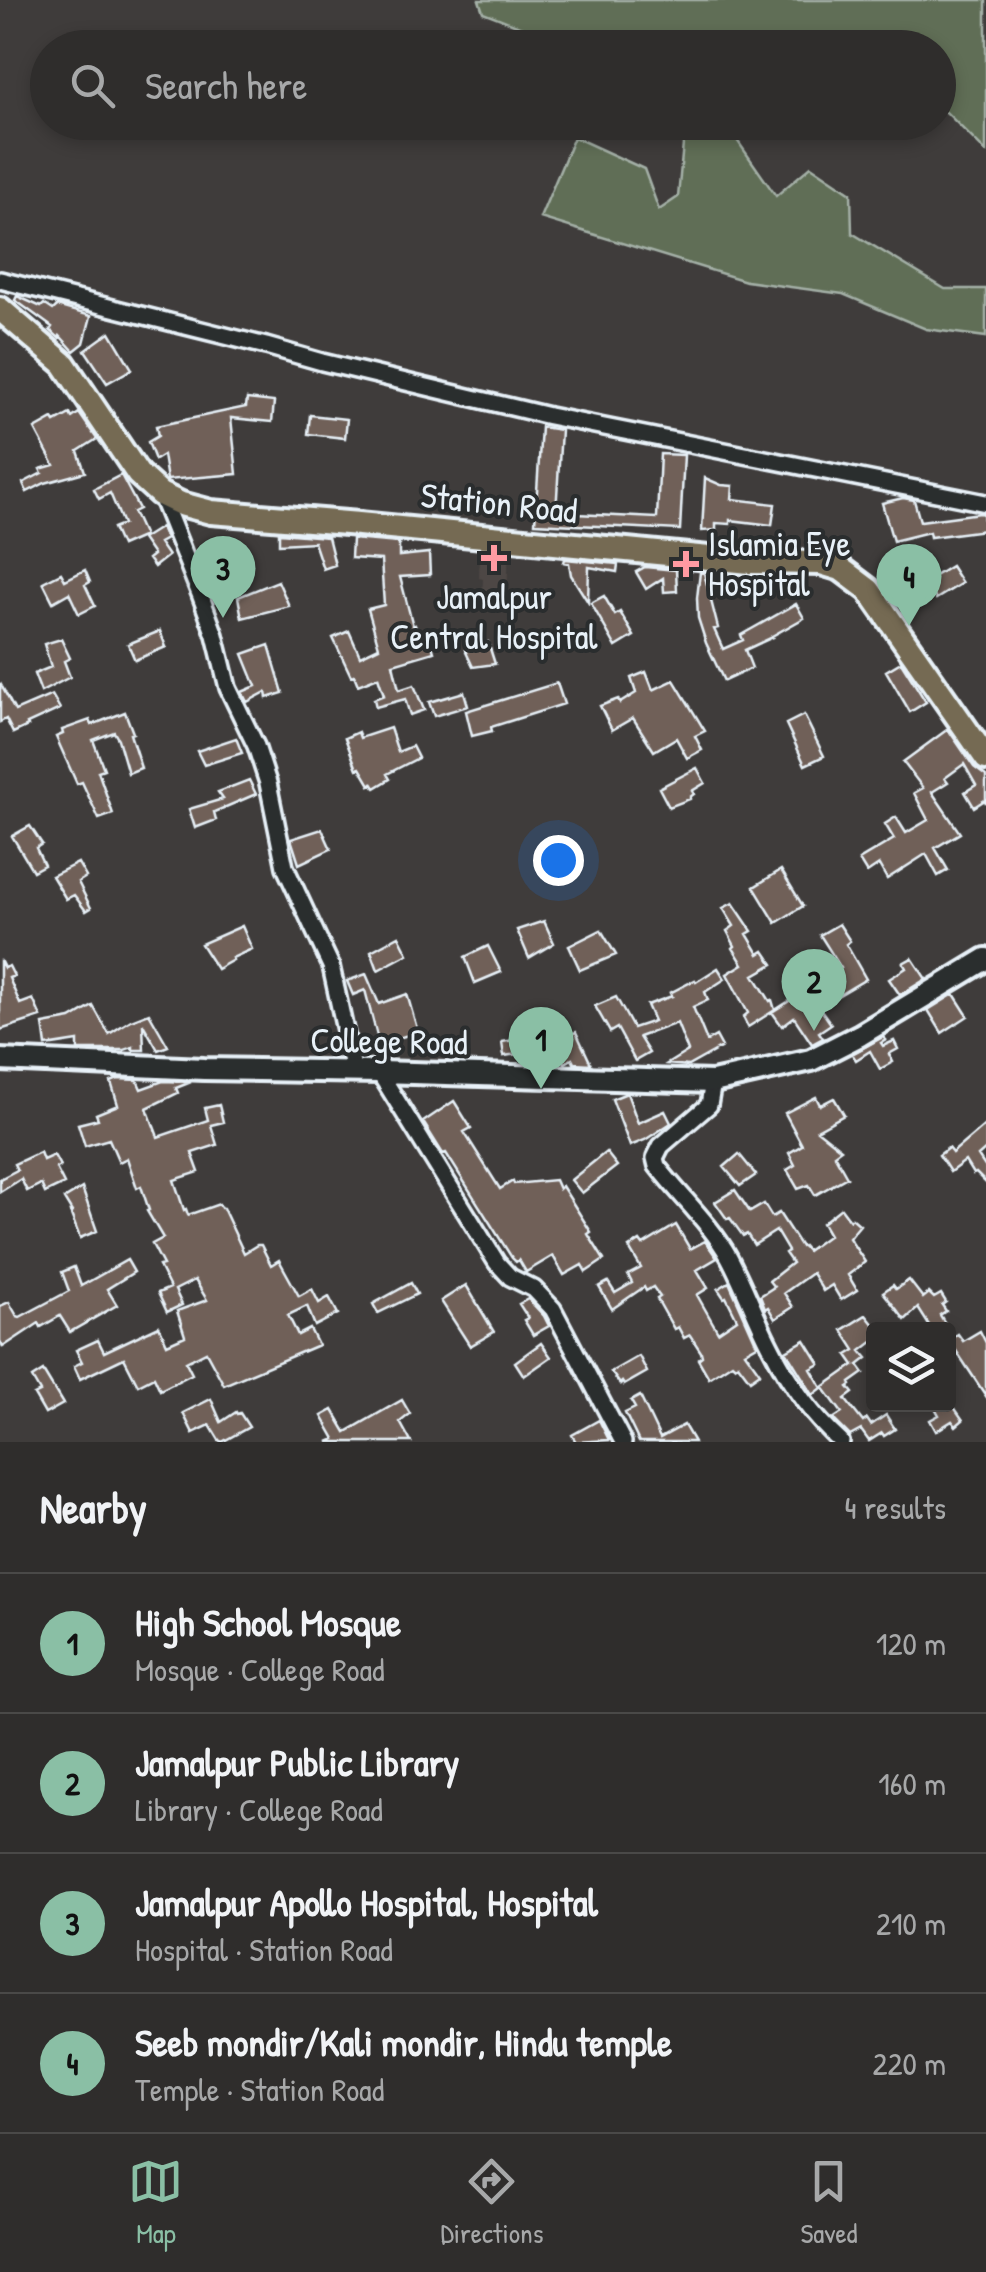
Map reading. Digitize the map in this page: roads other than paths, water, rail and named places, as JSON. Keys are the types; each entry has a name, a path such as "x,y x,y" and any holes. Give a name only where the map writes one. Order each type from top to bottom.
{"main road":[{"name":"Station Road","path":"0,309 64,364 138,474 160,494 181,504 210,512 750,562 821,563 841,569 869,590 986,758"},
{"name":"College Road","path":"0,1060 204,1070 713,1082 811,1060 860,1036 986,959"}],"street":[{"path":"0,280 549,416 986,503"},
{"path":"160,494 215,635 228,688 262,764 285,867 331,966 354,1072"},
{"path":"379,1072 496,1263 510,1277 534,1289 554,1309 623,1442"},
{"path":"713,1082 709,1105 662,1146 656,1158 658,1166 729,1257 772,1351 824,1426 841,1442"}],"place":[{"name":"Jamalpur Central Hospital","path":"494,558"},
{"name":"Islamia Eye Hospital","path":"686,564"},
{"name":"Jamalpur Apollo Hospital, Hospital","path":"223,618"},
{"name":"Seeb mondir/Kali mondir, Hindu temple","path":"909,626"},
{"name":"Jamalpur Public Library","path":"814,1031"},
{"name":"High School Mosque","path":"541,1089"}]}
